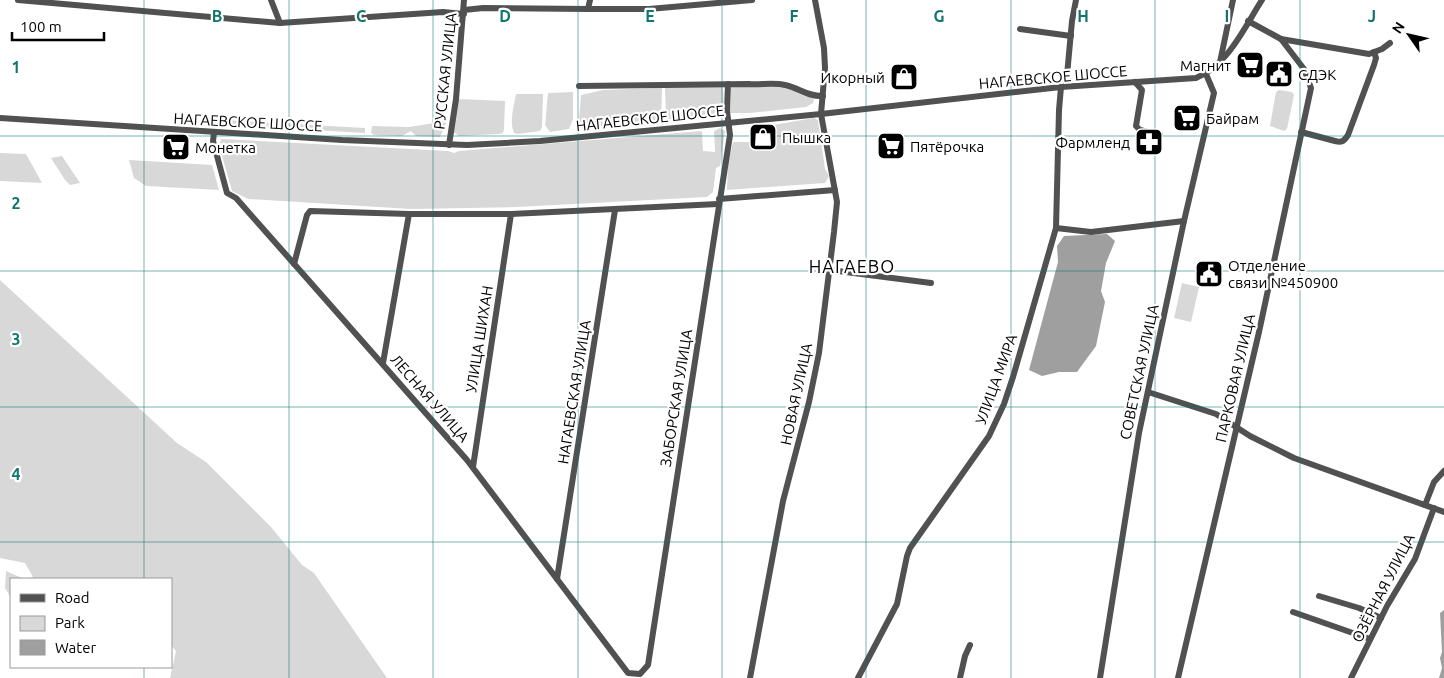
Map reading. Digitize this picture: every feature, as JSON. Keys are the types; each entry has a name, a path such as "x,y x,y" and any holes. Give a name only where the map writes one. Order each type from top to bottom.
{"street":[{"path":"18,0 280,23 464,12 482,8 649,9 752,0"},
{"path":"271,0 280,23"},
{"name":"РУССКАЯ УЛИЦА","path":"449,145 456,99 464,0"},
{"path":"588,9 590,0"},
{"name":"НОВАЯ УЛИЦА","path":"750,678 783,501 809,402 819,353 837,202 821,114 824,48 815,0"},
{"name":"УЛИЦА МИРА","path":"858,678 897,604 906,556 989,436 1001,410 1021,350 1056,228 1059,110 1076,0"},
{"path":"1220,62 1233,0"},
{"name":"НАГАЕВСКОЕ ШОССЕ","path":"0,118 214,133 449,145 540,141 821,114 1064,87 1196,78 1206,74 1220,62 1262,0"},
{"name":"ПАРКОВАЯ УЛИЦА","path":"1178,678 1259,332 1311,88 1304,69 1281,39 1248,21"},
{"path":"1020,29 1071,36"},
{"path":"1281,39 1369,54 1382,49 1390,43"},
{"path":"1301,132 1334,142 1344,141 1348,135 1374,65 1376,58 1374,52"},
{"name":"СОВЕТСКАЯ УЛИЦА","path":"1100,678 1131,474 1184,222 1214,93 1206,74"},
{"path":"1135,82 1142,90 1136,126 1140,130 1160,135"},
{"name":"ЗАБОРСКАЯ УЛИЦА","path":"640,674 648,665 730,134 728,123 728,84"},
{"path":"579,86 784,85 813,97 823,96"},
{"name":"ЛЕСНАЯ УЛИЦА","path":"214,133 213,140 227,192 236,198 473,467 628,673 640,674"},
{"path":"294,264 307,215 310,211 409,214 511,214 615,210 835,190"},
{"name":"НАГАЕВСКАЯ УЛИЦА","path":"557,578 615,210"},
{"path":"383,363 409,214"},
{"name":"УЛИЦА ШИХАН","path":"473,467 511,214"},
{"path":"1056,228 1091,232 1184,222"},
{"path":"830,270 931,283"},
{"path":"1148,392 1216,414 1294,458 1444,512"},
{"path":"1425,505 1434,482 1444,471"},
{"name":"ОЗЁРНАЯ УЛИЦА","path":"1351,678 1381,618 1415,559 1434,508"},
{"path":"1319,596 1359,608 1381,618"},
{"path":"1293,612 1370,640"},
{"path":"960,678 965,656 970,645"}],"green space":[{"path":"773,86 797,91 814,99 813,103 806,107 750,113 730,113 731,87"},
{"path":"665,87 723,87 724,110 721,114 666,118"},
{"path":"662,88 661,120 587,128 583,127 579,121 581,95 603,90"},
{"path":"1279,90 1292,92 1294,95 1287,129 1284,131 1270,126 1276,92"},
{"path":"573,92 573,119 569,129 550,132 545,125 548,93"},
{"path":"516,94 543,94 542,127 540,131 514,133 512,119"},
{"path":"458,99 505,101 503,133 459,136 453,132"},
{"path":"814,118 818,120 825,169 829,176 825,183 727,190 728,163 733,142 753,142 754,145 772,139 770,129 773,125"},
{"path":"224,120 365,128 365,133 223,125"},
{"path":"447,121 440,137 416,136 411,131 402,136 374,135 371,133 372,126 409,127"},
{"path":"720,128 725,131 720,166 716,168 713,192 707,197 517,207 411,209 248,199 232,191 219,145 221,139 448,151 454,153 459,151 702,131 703,151 715,152 714,131"},
{"path":"0,153 26,154 42,183 0,181"},
{"path":"62,156 80,183 70,185 51,158"},
{"path":"129,160 212,165 219,190 146,186 134,178"},
{"path":"0,280 177,443 206,462 271,527 302,565 314,573 387,678 170,678 176,651 172,646 172,578 28,578 33,577 25,563 0,558"},
{"path":"1182,283 1199,287 1191,322 1174,318"},
{"path":"6,571 22,578 10,578 10,596 5,588"}],"water":[{"path":"1107,234 1115,241 1106,263 1101,291 1105,302 1096,346 1077,372 1059,372 1042,376 1029,370 1058,262 1057,246 1064,236"},
{"path":"1444,610 1444,678 1439,678 1442,668 1440,658 1442,652 1440,613"}],"place":[{"name":"Магнит","path":"1250,65"},
{"name":"СДЭК","path":"1279,74"},
{"name":"Икорный","path":"904,77"},
{"name":"Байрам","path":"1187,118"},
{"name":"Пышка","path":"763,137"},
{"name":"Фармленд","path":"1149,142"},
{"name":"Пятёрочка","path":"891,146"},
{"name":"Монетка","path":"176,147"},
{"name":"Отделение связи №450900","path":"1209,274"}],"district":[{"name":"НАГАЕВО","path":"852,266"}]}
